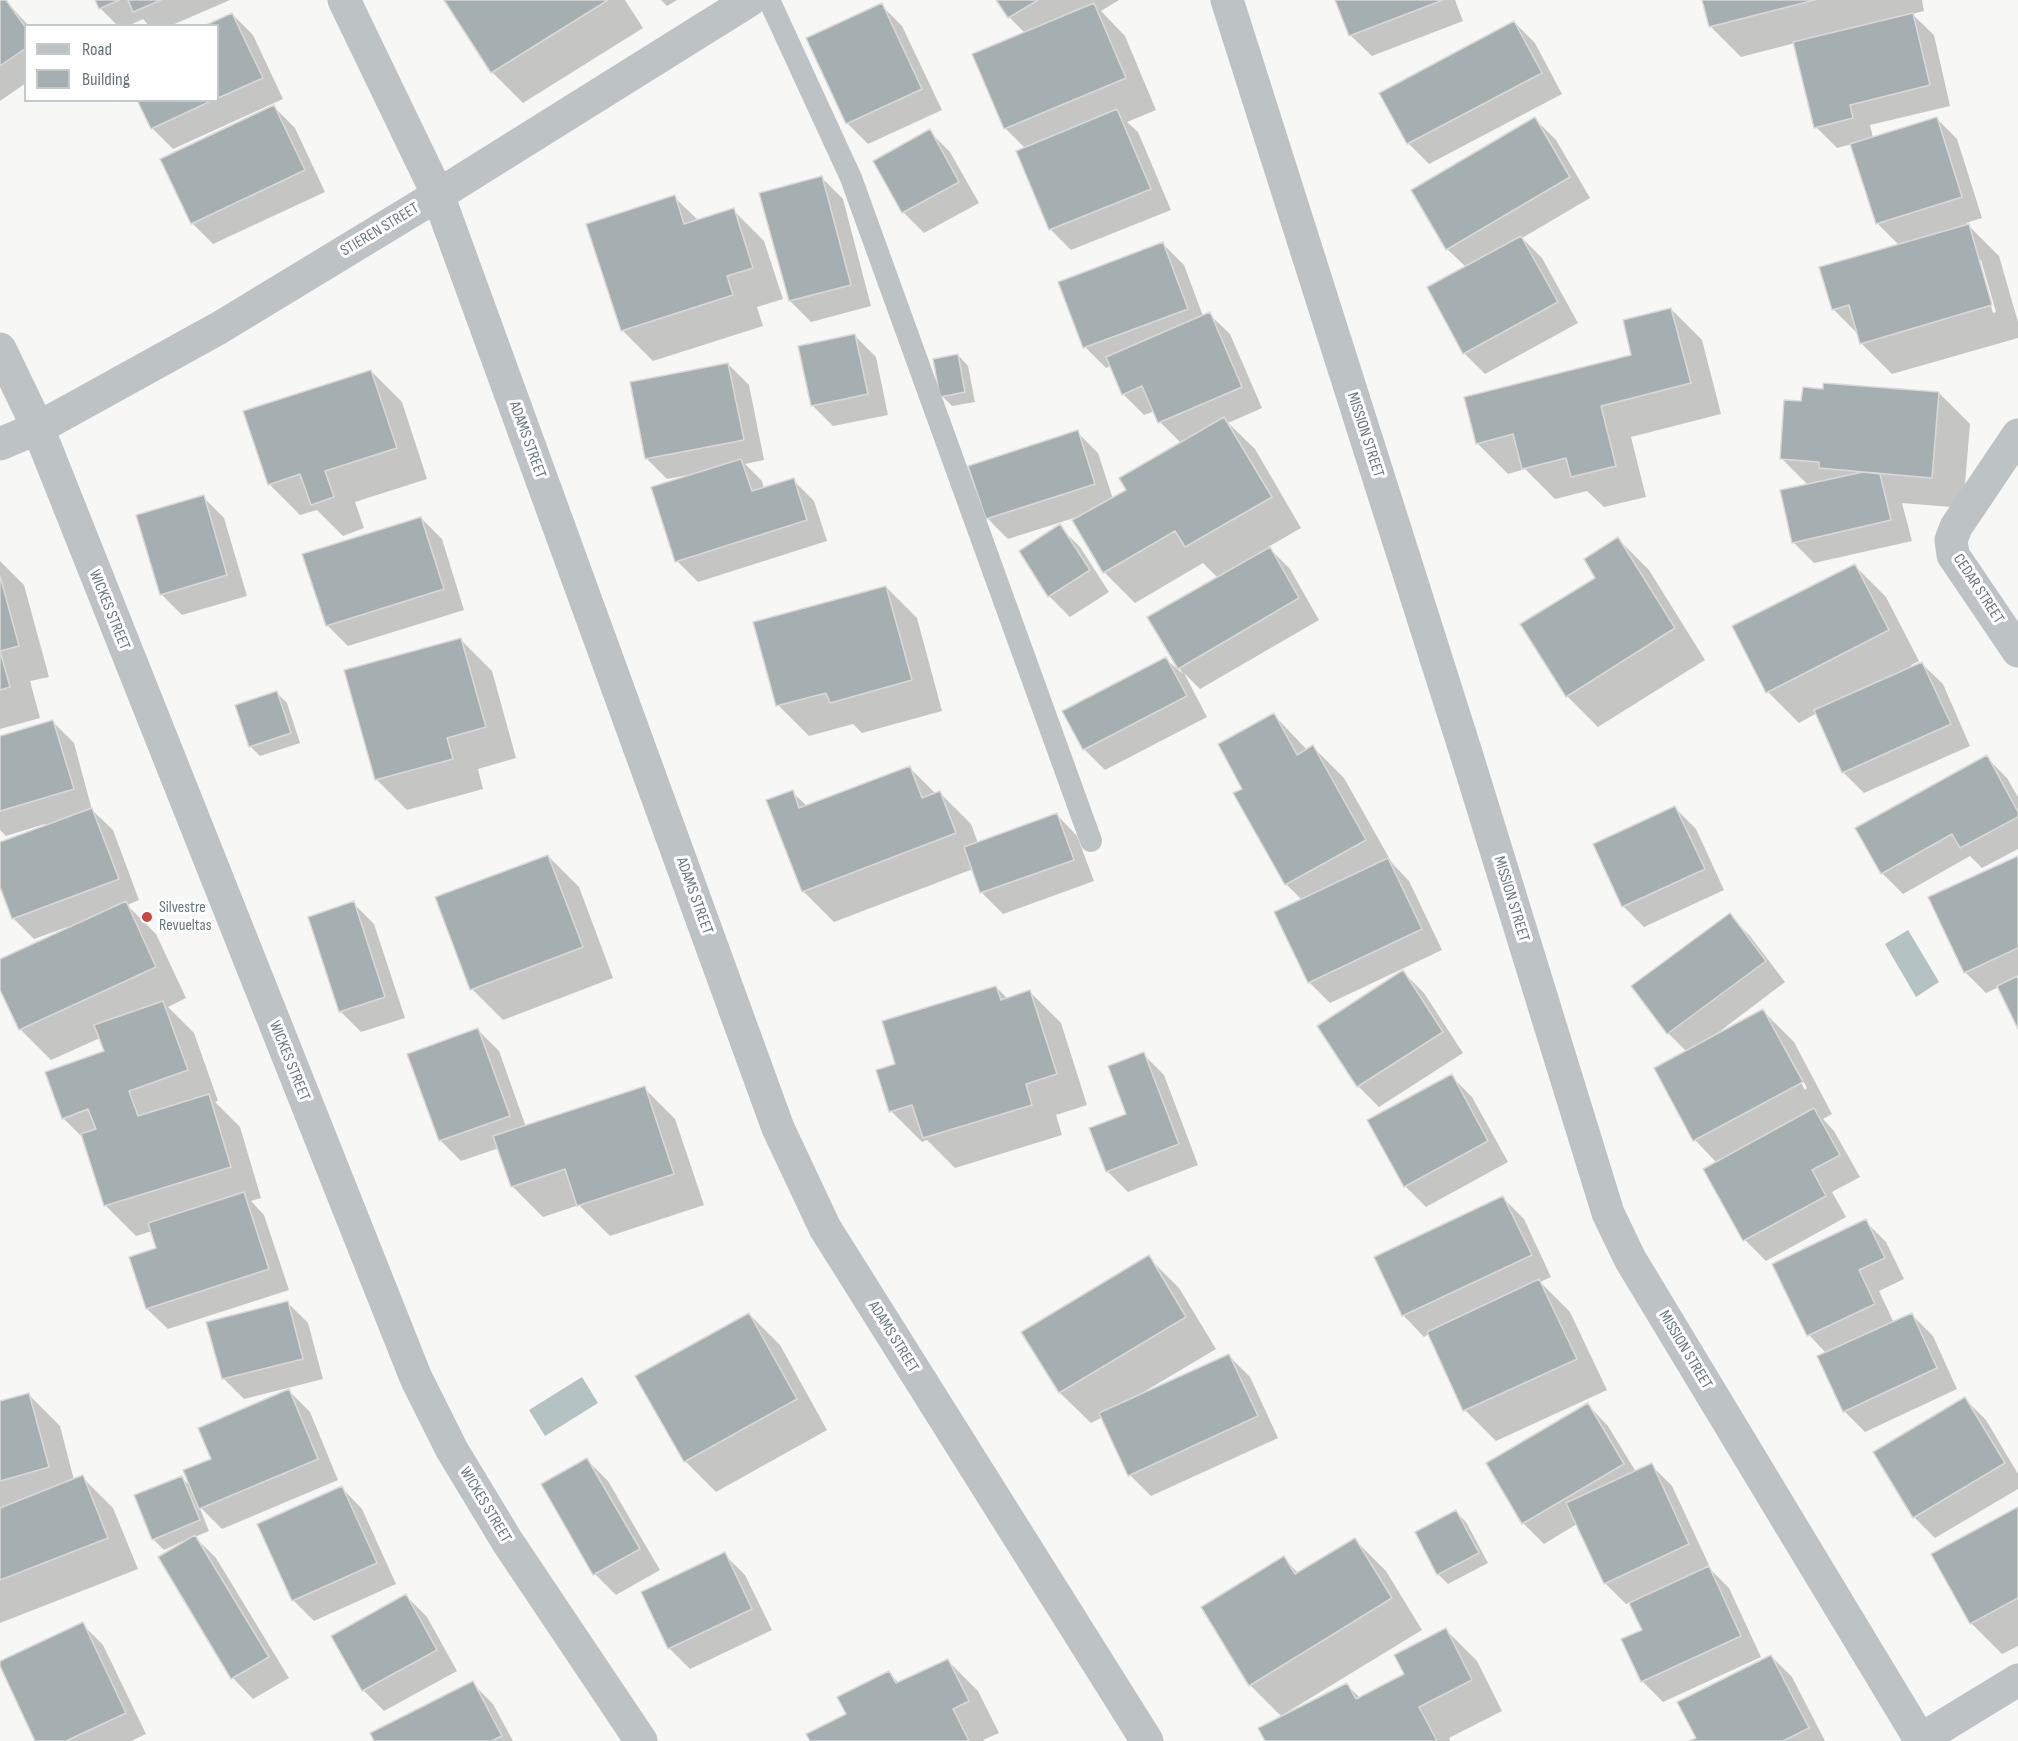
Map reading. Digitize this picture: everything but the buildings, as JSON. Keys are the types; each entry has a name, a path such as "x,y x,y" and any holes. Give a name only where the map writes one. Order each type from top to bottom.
{"street":[{"name":"ADAMS STREET","path":"344,0 438,195 778,1128 825,1228 1146,1741"},
{"name":"STIEREN STREET","path":"0,444 38,428 219,328 438,195 750,0"},
{"name":"MISSION STREET","path":"1227,0 1608,1212 1630,1259 1920,1741"},
{"name":"WICKES STREET","path":"0,349 38,428 416,1378 452,1450 507,1541 641,1741"},
{"name":"CEDAR STREET","path":"2018,435 1956,527 1951,540 1953,555 2018,651"},
{"path":"1920,1741 2018,1680"}],"lane":[{"path":"770,0 850,178 1091,841"}],"shaded area":[{"path":"1908,930 1939,982 1916,997 1885,944"},
{"path":"582,1377 598,1403 545,1436 529,1410"}],"place":[{"name":"Silvestre Revueltas","path":"147,917"}]}
